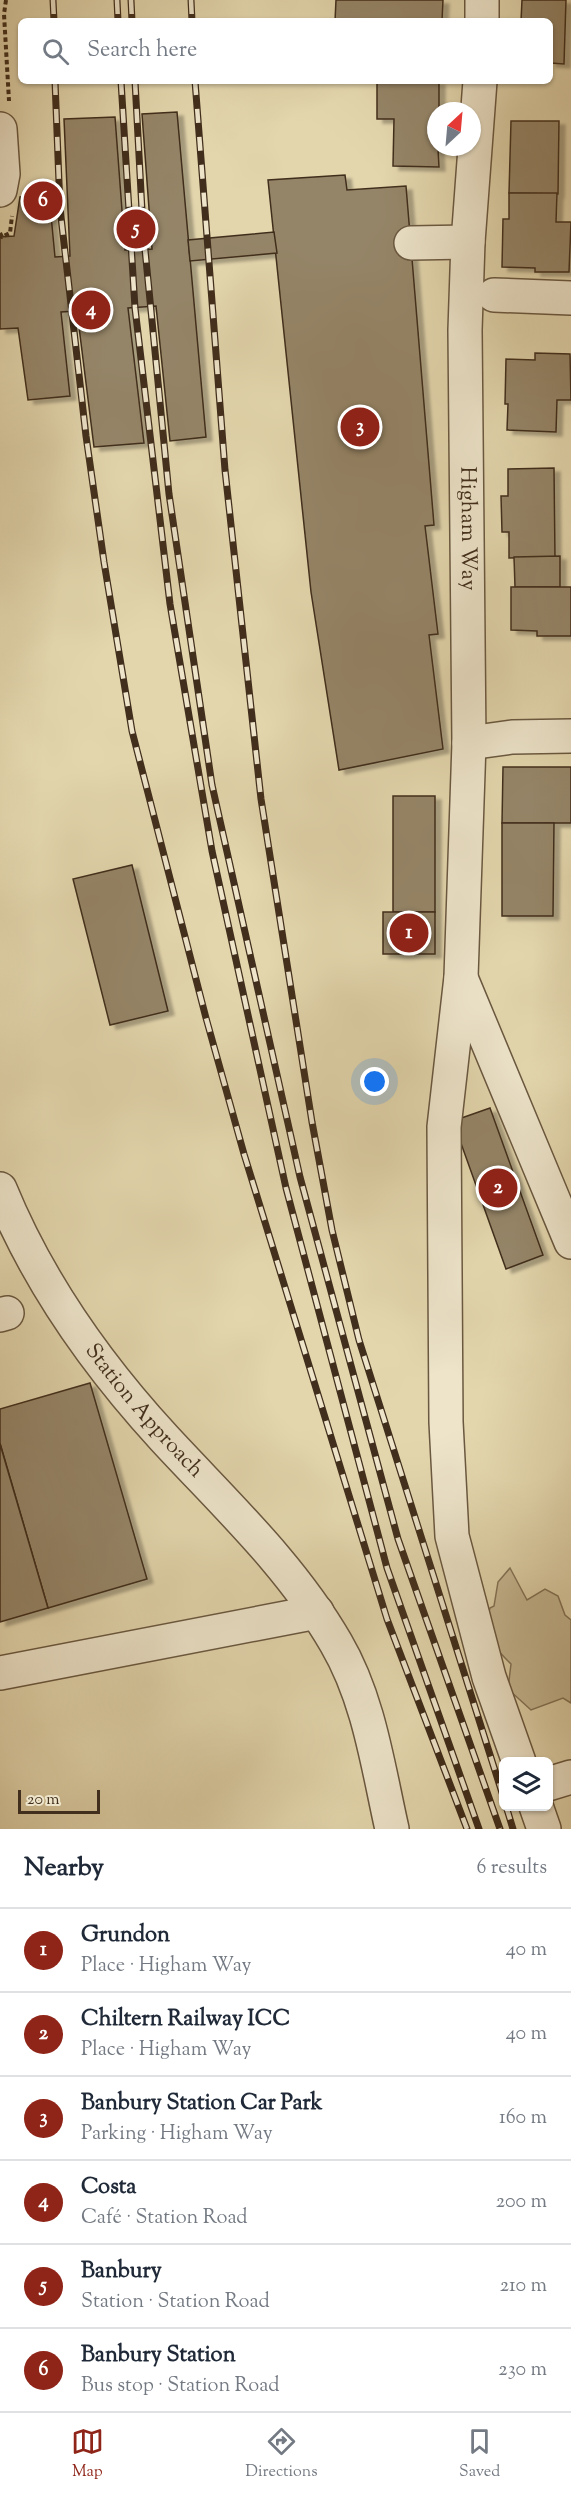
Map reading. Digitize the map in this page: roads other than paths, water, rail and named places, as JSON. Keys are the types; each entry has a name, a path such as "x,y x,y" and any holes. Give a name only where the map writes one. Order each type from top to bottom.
{"street":[{"path":"482,0 482,18"},
{"name":"Higham Way","path":"480,84 468,242 465,341 469,743 461,977 444,1127 446,1422 452,1536 489,1677 518,1757"},
{"path":"0,129 3,174 0,190"},
{"path":"411,243 468,242"},
{"path":"494,295 571,298"},
{"path":"469,743 512,737 571,736"},
{"path":"461,977 571,1242"},
{"name":"Station Approach","path":"0,1189 48,1285 110,1376 164,1438 229,1506 317,1612 342,1653 364,1709 392,1829"},
{"path":"0,1673 317,1612"},
{"path":"553,1783 571,1777"},
{"path":"538,1811 544,1829"}],"railway":[{"path":"53,0 54,18"},
{"path":"117,0 118,18"},
{"path":"131,0 132,18"},
{"path":"191,0 192,18"},
{"path":"55,84 60,208 86,436 132,731 206,1018 244,1154 387,1619 467,1829"},
{"path":"121,84 135,308 170,604 212,851 286,1188 387,1568 479,1829"},
{"path":"135,84 143,229 169,494 212,785 300,1177 398,1539 500,1829"},
{"path":"195,84 225,470 261,799 312,1122 332,1230 359,1340 499,1783"},
{"path":"508,1811 513,1829"}],"place":[{"name":"Banbury Station","path":"43,201"},
{"name":"Banbury","path":"136,229"},
{"name":"Costa","path":"91,310"},
{"name":"Banbury Station Car Park","path":"360,427"},
{"name":"Grundon","path":"409,933"},
{"name":"Chiltern Railway ICC","path":"498,1188"}]}
